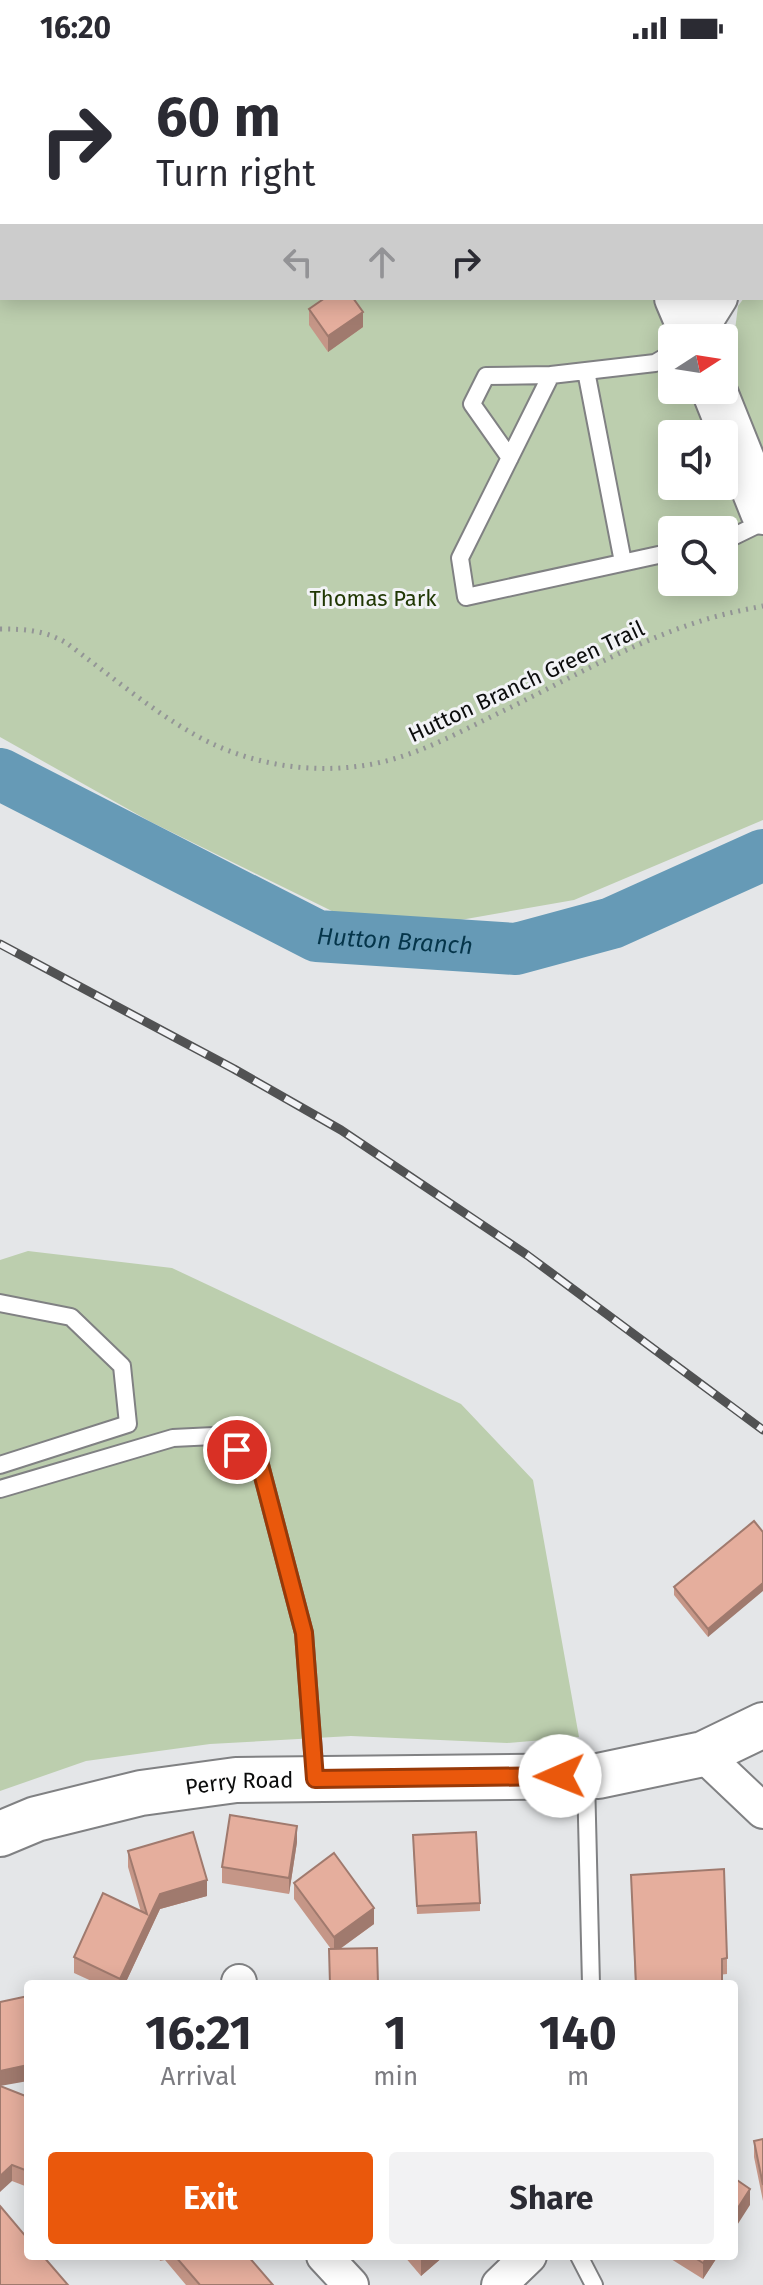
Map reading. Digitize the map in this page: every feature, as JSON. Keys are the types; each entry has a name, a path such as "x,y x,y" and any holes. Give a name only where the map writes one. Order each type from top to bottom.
{"street":[{"path":"678,300 689,324"},
{"path":"704,324 719,300"},
{"path":"720,404 763,512"},
{"name":"Perry Road","path":"0,1834 36,1819 141,1793 236,1780 598,1776 703,1754 763,1725"},
{"path":"703,1754 763,1811"},
{"path":"328,2260 351,2285"},
{"path":"499,2285 525,2260"}],"lane":[{"path":"510,458 472,404 486,376 551,375 658,361"},
{"path":"586,371 623,562"},
{"path":"551,375 460,558 466,597 658,555"},
{"path":"738,534 763,522"},
{"path":"0,1303 71,1317 122,1366 128,1424 0,1465"},
{"path":"0,1489 173,1438 214,1436 260,1465 304,1633 315,1779"},
{"path":"586,1776 591,1980"},
{"path":"581,2260 594,2285"}],"path":[{"name":"Hutton Branch Green Trail","path":"0,629 28,629 57,638 182,726 215,745 266,761 303,768 341,768 382,762 429,746 645,643 703,620 763,606"}],"green space":[{"name":"Thomas Park","path":"0,300 654,300 664,324 658,324 658,404 738,404 738,306 742,300 763,300 763,820 574,900 449,922 338,914 151,822 0,737"},
{"path":"28,1251 172,1268 461,1404 533,1480 579,1737 507,1743 351,1736 210,1744 86,1761 0,1791 0,1260"}],"building":[{"path":"322,300 354,300 363,312 328,336 309,309"},
{"path":"754,1521 763,1532 763,1583 708,1629 674,1587"},
{"path":"230,1815 297,1826 289,1878 222,1867"},
{"path":"193,1832 207,1880 160,1894 120,1979 74,1957 103,1893 147,1914 128,1851"},
{"path":"476,1832 480,1903 417,1906 413,1835"},
{"path":"334,1853 374,1908 334,1937 294,1883"},
{"path":"724,1869 727,1958 722,1959 722,1980 636,1980 631,1875"},
{"path":"377,1948 378,1980 330,1980 329,1949"},
{"path":"24,1997 24,2066 0,2071 0,2002"},
{"path":"0,2086 24,2095 24,2170 12,2165 0,2176"},
{"path":"763,2139 763,2185 754,2141"},
{"path":"738,2181 750,2189 738,2208"},
{"path":"0,2206 24,2234 24,2260 46,2260 68,2285 0,2285"},
{"path":"178,2260 251,2260 273,2285 200,2285"}],"waterway":[{"name":"Hutton Branch","path":"0,774 317,936 516,949 612,923 763,855"}],"railway":[{"path":"0,944 341,1130 527,1255 763,1430"}],"route":[{"path":"237,1450 260,1465 304,1633 315,1779 560,1776"}]}
